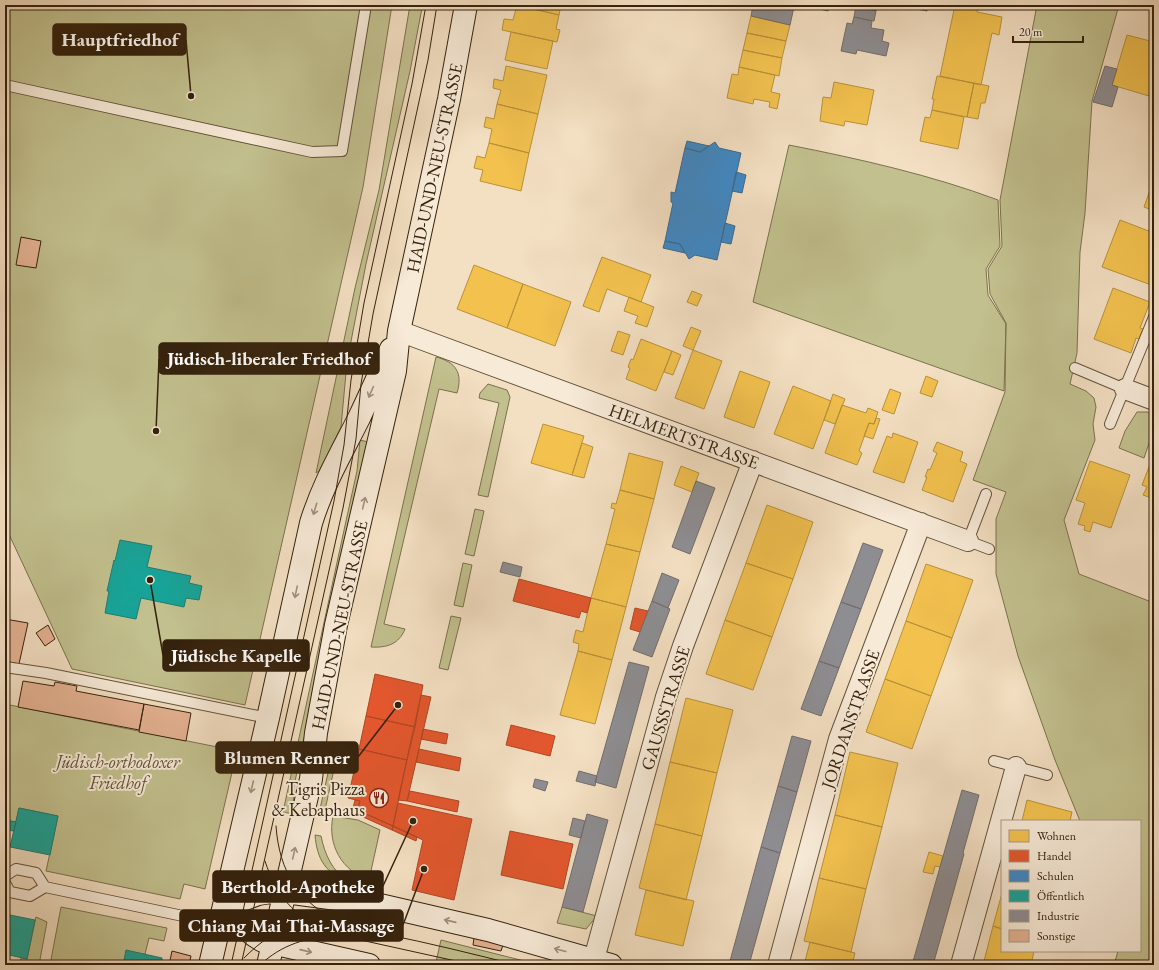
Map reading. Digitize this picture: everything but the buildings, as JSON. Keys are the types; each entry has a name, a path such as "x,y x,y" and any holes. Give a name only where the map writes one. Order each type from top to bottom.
{"main road":[{"name":"HAID-UND-NEU-STRASSE","path":"268,965 311,779 319,713 336,626 395,371 399,331 449,99 466,5"},
{"name":"HAID-UND-NEU-STRASSE","path":"210,965 268,718 311,523 325,483 358,419 399,331"},
{"path":"222,915 258,894 286,891 337,899 364,901 488,930 603,962"},
{"path":"222,915 240,924 256,938 263,941 369,965"}],"street":[{"name":"HELMERTSTRASSE","path":"399,331 968,541"},
{"path":"1125,389 1154,400"},
{"name":"GAUSSSTRASSE","path":"603,962 666,697 686,639 753,461"},
{"name":"JORDANSTRASSE","path":"778,965 839,739 921,524"},
{"path":"1001,820 1016,767"},
{"path":"961,965 1001,821"}],"lane":[{"path":"5,85 312,152 342,151 366,5"},
{"path":"1110,424 1154,317"},
{"path":"1075,368 1125,389"},
{"path":"968,541 986,494"},
{"name":"HELMERTSTRASSE","path":"968,541 989,549"},
{"path":"5,667 46,673 268,718"},
{"path":"994,761 1047,775"},
{"path":"5,876 16,869 36,873 44,887"},
{"path":"5,883 10,892 30,896 44,887 222,915"}],"green space":[{"path":"5,5 392,5 363,187 245,705 72,669 6,528 5,533"},
{"path":"410,5 422,5 422,8 410,71 366,264 347,362 341,427 319,471 316,473 355,288 379,190"},
{"path":"1037,5 1119,5 1092,101 1085,213 1080,252 1077,353 1070,384 1086,391 1094,398 1096,407 1093,424 1095,440 1064,520 1079,574 1154,603 1154,678 1152,683 1154,684 1154,965 1114,965 1118,952 1141,952 1141,820 1080,820 1055,760 1018,656 996,574 996,519 1006,492 973,480 1005,392 1006,323 990,294 988,269 1002,246 1000,200"},
{"path":"789,145 895,168 998,200 1000,246 986,269 988,295 1006,324 1004,391 753,302"},
{"path":"436,357 453,365 458,374 459,386 457,393 439,389 384,624 405,629 396,642 382,647 371,647"},
{"path":"488,384 507,390 510,397 488,497 478,495 499,403 479,398 480,393"},
{"path":"1137,412 1148,412 1154,415 1154,429 1144,458 1119,448 1125,431"},
{"path":"360,440 372,443 300,756 294,787 293,814 283,812 357,471"},
{"path":"475,509 484,511 474,556 465,554"},
{"path":"463,563 472,565 463,607 454,605"},
{"path":"451,616 461,618 448,670 439,668"},
{"name":"Jüdisch-orthodoxer Friedhof","path":"5,704 237,751 205,889 184,884 180,899 46,871 58,816 19,808 16,822 5,820"},
{"path":"328,759 336,760 325,810 320,809 328,773"},
{"path":"333,816 358,820 380,830 369,880 359,876 351,870 339,856 332,837"},
{"path":"315,835 321,836 330,862 338,873 349,883 334,875 324,865 318,852"},
{"path":"61,907 167,928 164,941 149,938 145,954 123,965 50,965"},
{"path":"562,907 597,916 586,929 557,923"},
{"path":"36,917 47,922 39,965 20,965 21,958 27,959"},
{"path":"441,940 540,965 451,965 436,962"}],"tram line":[{"path":"231,965 334,501 344,445 351,380 364,303 412,84 426,5"},
{"path":"241,965 343,508 356,439 361,384 373,314 428,60 437,5"},
{"path":"276,826 282,858 287,872 294,884 303,896 314,906 327,915 342,922"},
{"path":"265,861 270,875 283,898 301,916 324,930 338,935 474,965"},
{"path":"244,958 269,937 284,929 310,922 321,922 353,927 517,965"},
{"path":"260,965 277,952 295,943 315,938 336,937"}],"place":[{"name":"Hauptfriedhof","path":"191,96"},
{"name":"Jüdisch-liberaler Friedhof","path":"156,431"},
{"name":"Jüdische Kapelle","path":"150,580"},
{"name":"Blumen Renner","path":"398,705"},
{"name":"Tigris Pizza & Kebaphaus","path":"379,798"},
{"name":"Berthold-Apotheke","path":"413,821"},
{"name":"Chiang Mai Thai-Massage","path":"424,869"}]}
